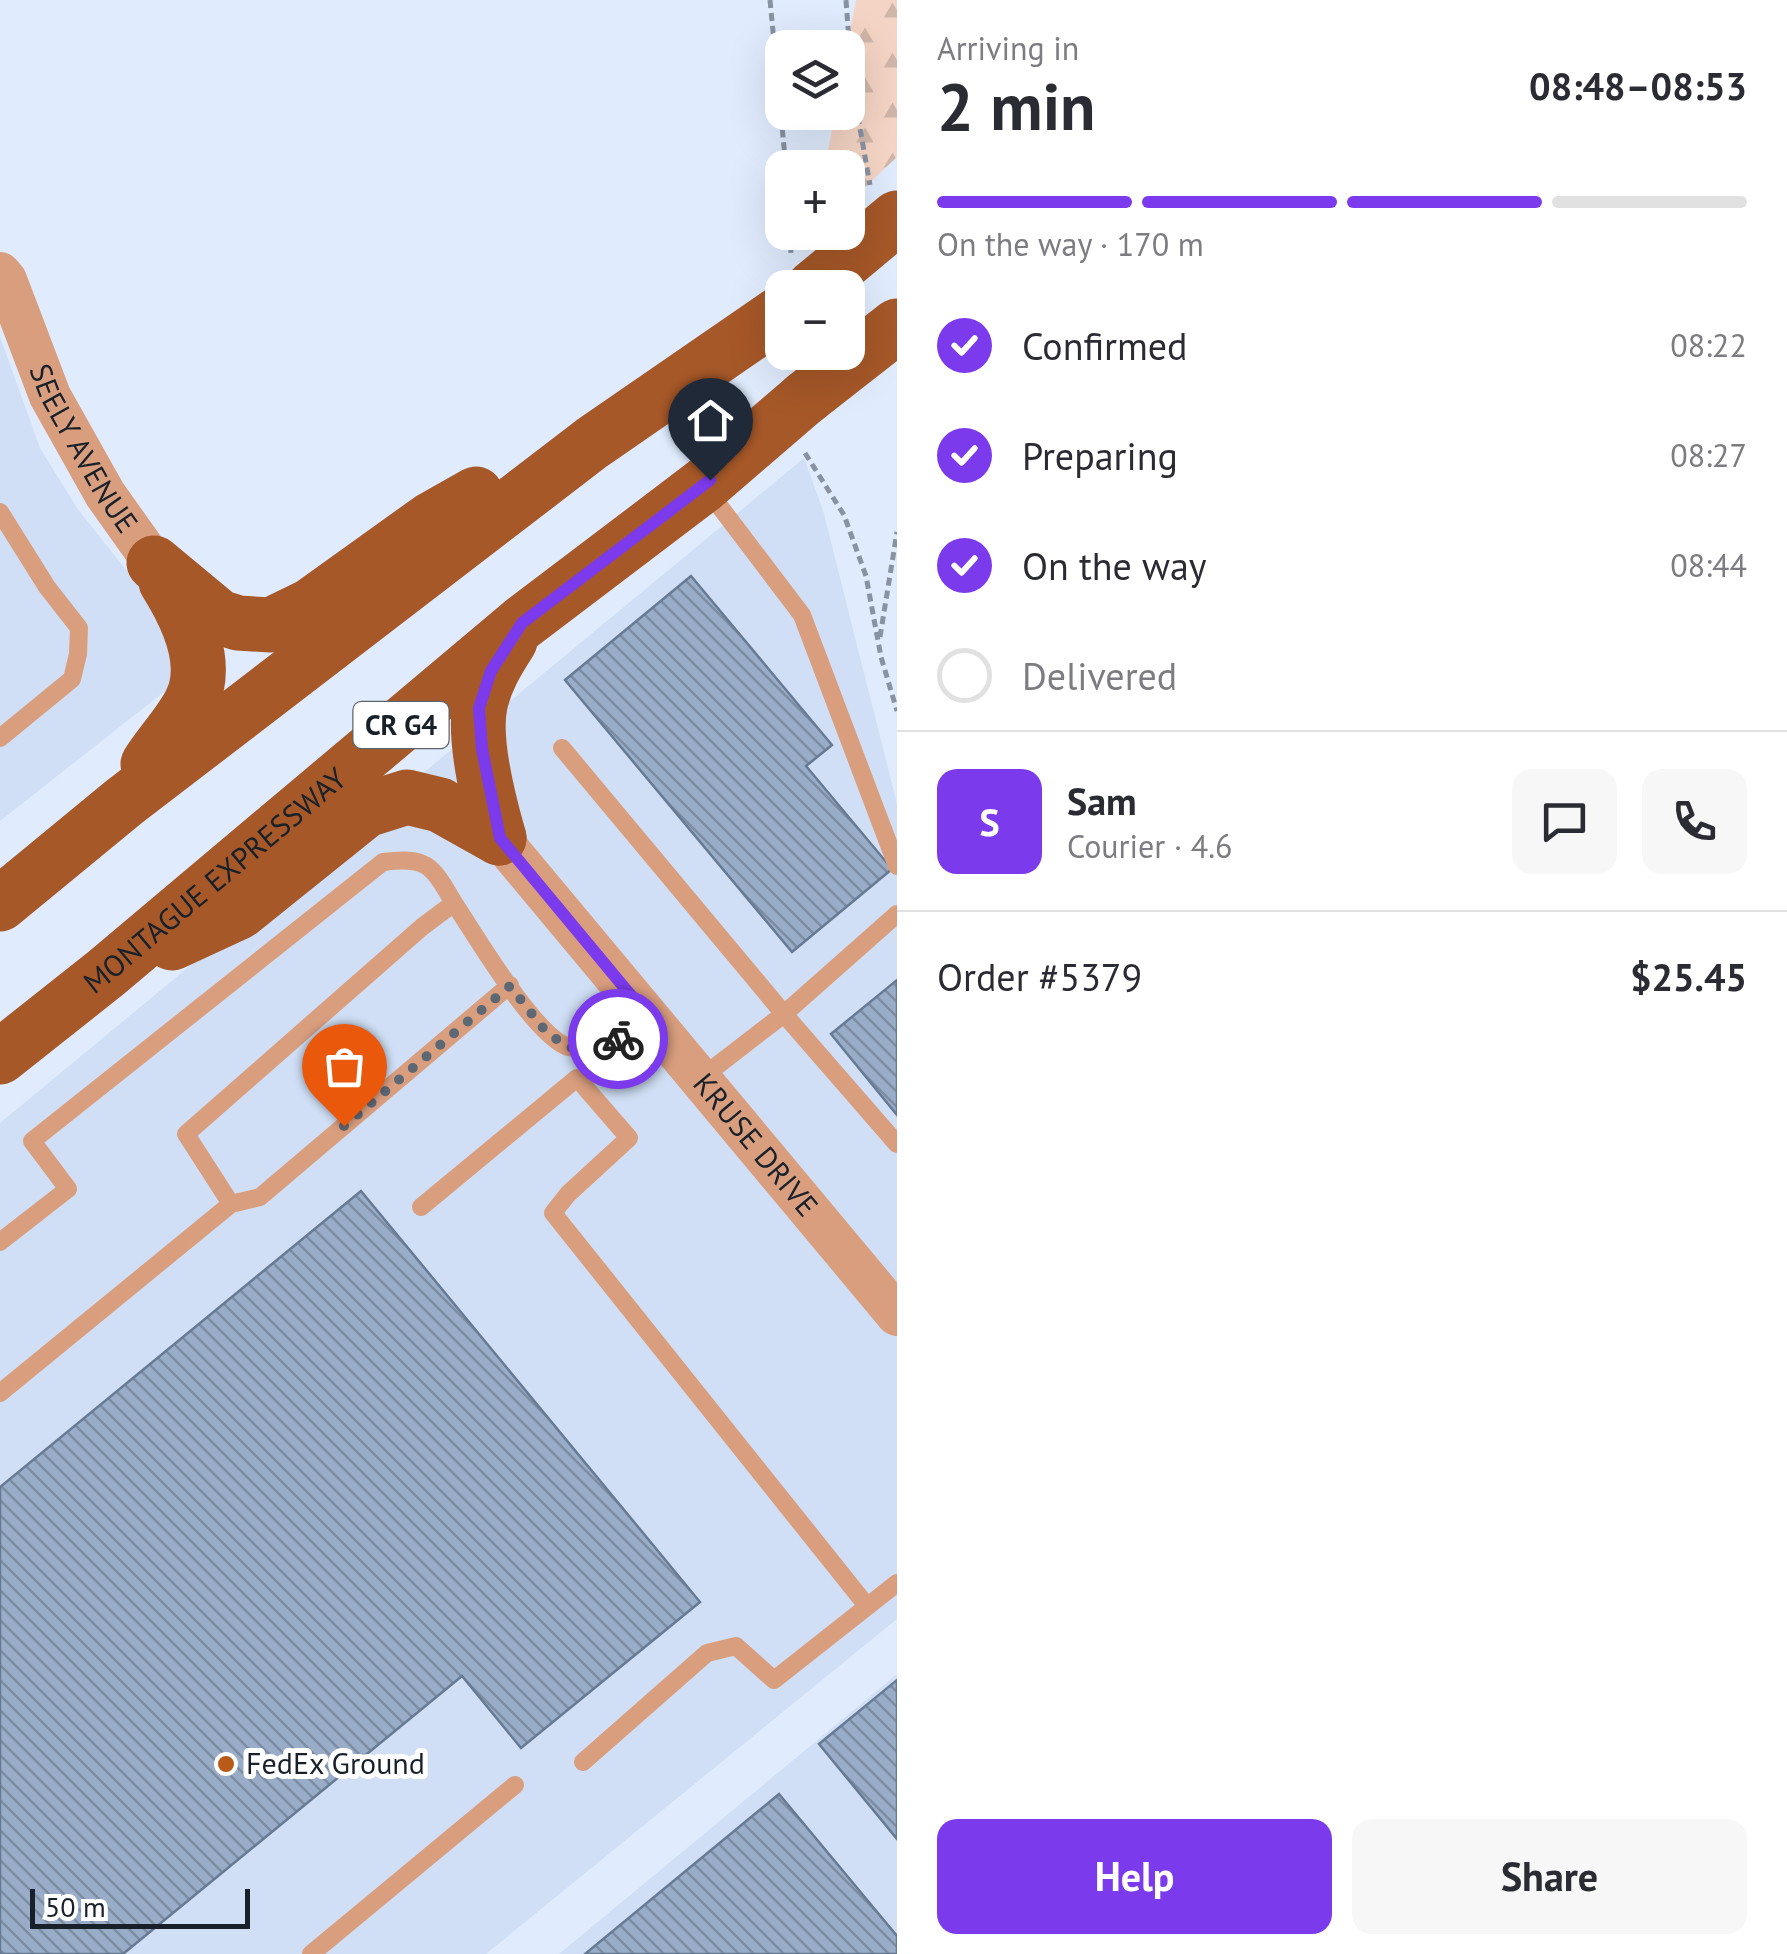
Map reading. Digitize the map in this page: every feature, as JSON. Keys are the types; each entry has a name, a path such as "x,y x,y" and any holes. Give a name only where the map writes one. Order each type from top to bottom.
{"highway":[{"path":"829,270 884,208"},
{"path":"0,904 124,802 592,443 765,324"},
{"name":"MONTAGUE EXPRESSWAY","path":"0,1057 106,973 522,623 704,486 897,326"},
{"path":"154,562 219,618 271,625 310,606 430,520 514,472 592,443"},
{"path":"124,802 192,699 199,670 184,612 154,562"},
{"path":"500,838 482,749 479,708 491,671 522,623"},
{"path":"106,973 239,912 366,810 407,797 440,805 500,838"}],"street":[{"name":"SEELY AVENUE","path":"0,273 50,396 104,494 154,562"},
{"name":"KRUSE DRIVE","path":"500,838 897,1316"}],"lane":[{"path":"704,486 802,615 897,866"},
{"path":"0,512 48,588 80,628 72,680 0,738"},
{"path":"562,748 897,1144"},
{"path":"0,1242 68,1189 32,1141 383,862 413,858 433,868 510,986 547,1033 570,1048 605,1044 658,1028"},
{"path":"232,1204 186,1134 454,903"},
{"path":"701,1078 784,1014 897,914"},
{"path":"0,1392 232,1204 260,1197 510,986"},
{"path":"421,1207 577,1078 629,1138 553,1213 867,1606"},
{"path":"584,1762 708,1654 736,1646 774,1680 897,1582"},
{"path":"311,1954 515,1785"}],"path":[{"path":"770,0 784,150"},
{"path":"846,0 852,83 884,208"},
{"path":"794,408 844,516 866,576 878,645 897,711"},
{"path":"878,645 897,532"}],"shaded area":[{"path":"0,337 40,448 77,508 161,614 183,677 0,821"},
{"path":"804,458 823,510 897,804 897,1619 486,1954 0,1954 0,1123"},
{"path":"897,1674 897,1954 559,1954"}],"green space":[{"path":"856,0 897,0 897,157 865,187 865,150 828,150 832,130 865,130 865,30 850,30"}],"building":[{"path":"691,576 832,745 806,766 892,869 792,952 565,680"},
{"path":"897,980 897,1115 831,1034"},
{"path":"361,1191 700,1602 521,1748 462,1676 123,1954 0,1954 0,1487"},
{"path":"897,1680 897,1839 819,1744"},
{"path":"779,1794 897,1936 897,1954 585,1954"}],"way so far":[{"path":"344,1126 510,986 547,1033 570,1048 618,1039"}],"place":[{"name":"FedEx Ground","path":"226,1764"}],"route":[{"path":"618,1039 658,1028 500,838 492,811 479,708 491,671 522,623 710,480"}]}
